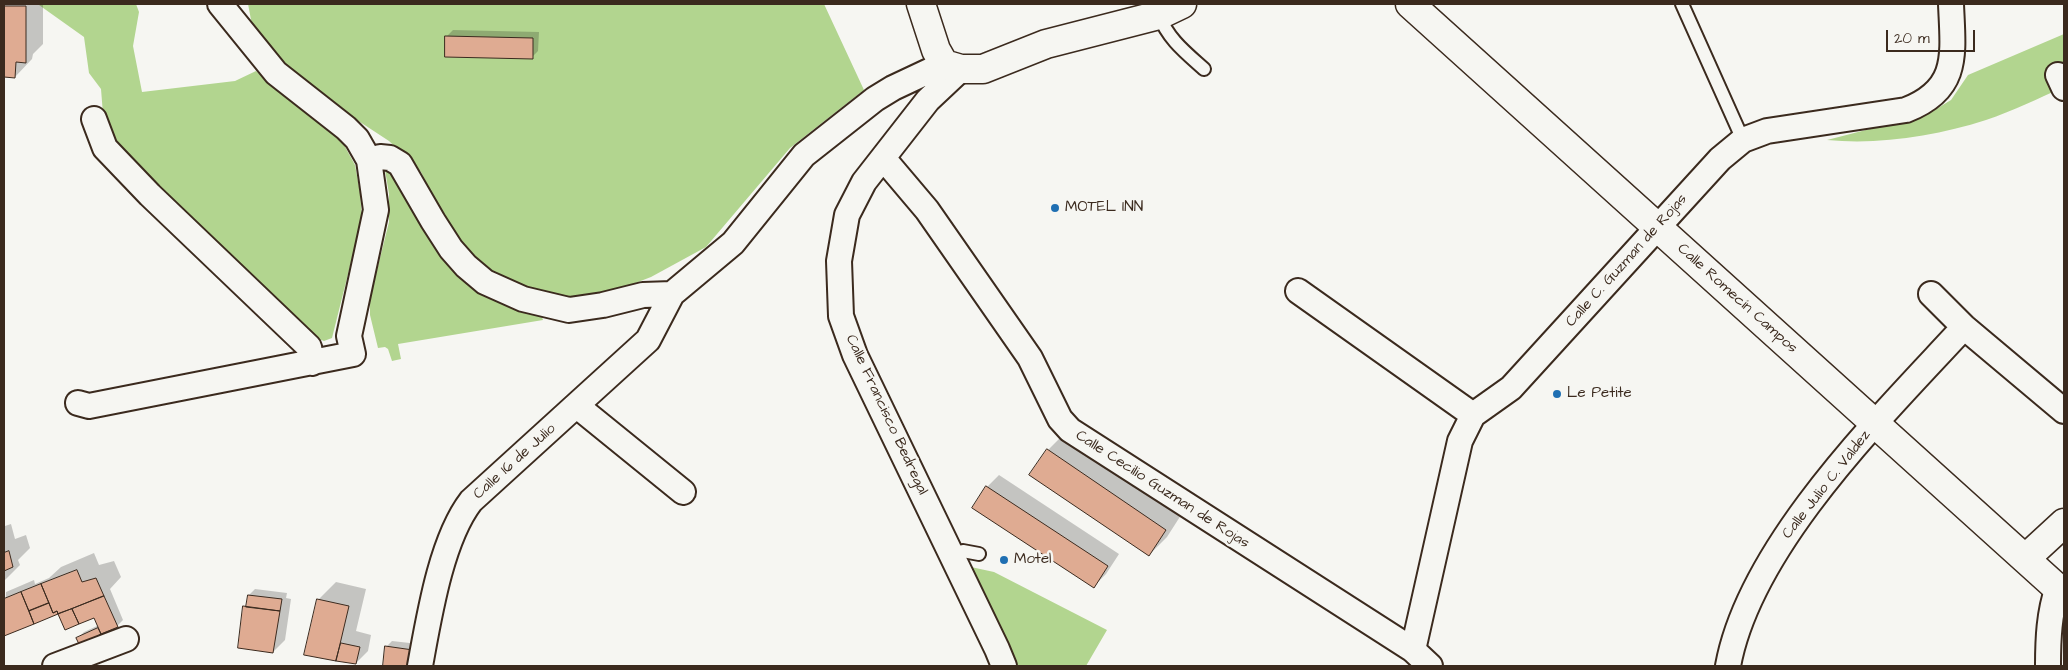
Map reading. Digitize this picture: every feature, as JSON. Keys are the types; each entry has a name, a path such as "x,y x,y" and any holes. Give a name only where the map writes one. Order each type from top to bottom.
{"street":[{"path":"78,403 90,406 352,354 349,336 376,210 368,160 357,139 346,128 276,74 220,4"},
{"path":"921,4 936,50 953,66"},
{"name":"Calle Romecín Campos","path":"1410,4 1875,424 2062,588"},
{"name":"Calle C. Guzman de Rojas","path":"1413,650 1460,441 1473,415 1511,388 1720,159 1744,140 1767,132 1906,110 1924,103 1938,92 1951,65 1952,4"},
{"path":"368,160 380,157 390,158 400,164 451,249 466,266 485,282 523,300 568,310 604,305 643,295 672,294 733,243 786,175 817,144 875,99 893,88 953,66 983,69 1046,44 1171,9"},
{"name":"Calle Francisco Bedregal","path":"953,66 864,182 847,215 839,261 841,316 855,355 1004,666"},
{"path":"94,119 105,148 150,195 309,347 312,363"},
{"name":"Calle Cecilio Guzman de Rojas","path":"882,158 927,210 1030,358 1060,419 1070,430 1413,650 1430,666"},
{"path":"1298,291 1473,415"},
{"name":"Calle 16 de Julio","path":"420,666 443,566 456,524 463,512 471,501 648,340 672,294"},
{"path":"1931,294 1964,327 2064,411"},
{"name":"Calle Julio C. Valdez","path":"1728,666 1740,620 1759,581 1780,546 1820,489 1875,424 1964,327"},
{"path":"577,406 683,492"},
{"path":"2026,558 2064,523"},
{"path":"2048,666 2048,632 2053,601 2062,588"},
{"path":"55,666 126,639"}],"lane":[{"path":"1682,4 1744,140"},
{"path":"1171,9 1164,29 1177,46 1204,69"},
{"path":"952,556 963,551 979,554"}],"green space":[{"path":"4,4 136,4 139,12 133,46 142,92 235,81 256,71 325,125 343,143 355,165 362,218 332,338 324,341 319,339 169,197 113,140 103,114 101,89 89,73 84,37 39,5"},
{"path":"248,4 824,4 864,90 790,148 706,247 651,277 599,297 565,297 522,287 494,274 469,252 445,220 421,172 389,141 331,103 268,49 252,25"},
{"path":"2064,34 2064,87 2006,113 1967,126 1928,135 1867,141 1827,140 1928,114 1951,100 1968,75"},
{"path":"385,170 392,172 425,229 541,314 543,320 398,344 401,359 392,361 388,349 385,347 378,348 370,315 370,298 389,222 389,194"},
{"path":"971,567 994,572 1107,630 1086,666 1017,666"}],"building":[{"path":"4,6 26,6 26,63 16,62 15,78 4,77"},
{"path":"445,36 533,38 533,59 445,57"},
{"path":"1047,449 1166,530 1149,556 1029,475"},
{"path":"986,486 1108,566 1094,588 972,508"},
{"path":"9,551 13,567 4,571 4,553"},
{"path":"77,570 82,582 96,578 104,596 58,614 57,611 53,613 41,584"},
{"path":"41,584 49,603 29,611 21,592"},
{"path":"21,592 34,624 4,636 4,599"},
{"path":"248,595 282,599 280,611 246,607"},
{"path":"104,596 118,627 101,634 94,618 79,624 72,609"},
{"path":"317,599 349,606 336,661 304,655"},
{"path":"49,603 53,613 57,611 58,614 34,624 29,611"},
{"path":"243,606 280,611 273,653 238,648"},
{"path":"72,609 79,624 65,630 58,614"},
{"path":"98,628 101,634 80,646 76,638"},
{"path":"341,643 360,647 356,664 336,661"},
{"path":"385,646 413,650 410,666 383,666"}],"place":[{"name":"MOTEL INN","path":"1055,208"},
{"name":"Le Petite","path":"1557,394"},
{"name":"Motel","path":"1004,560"}]}
